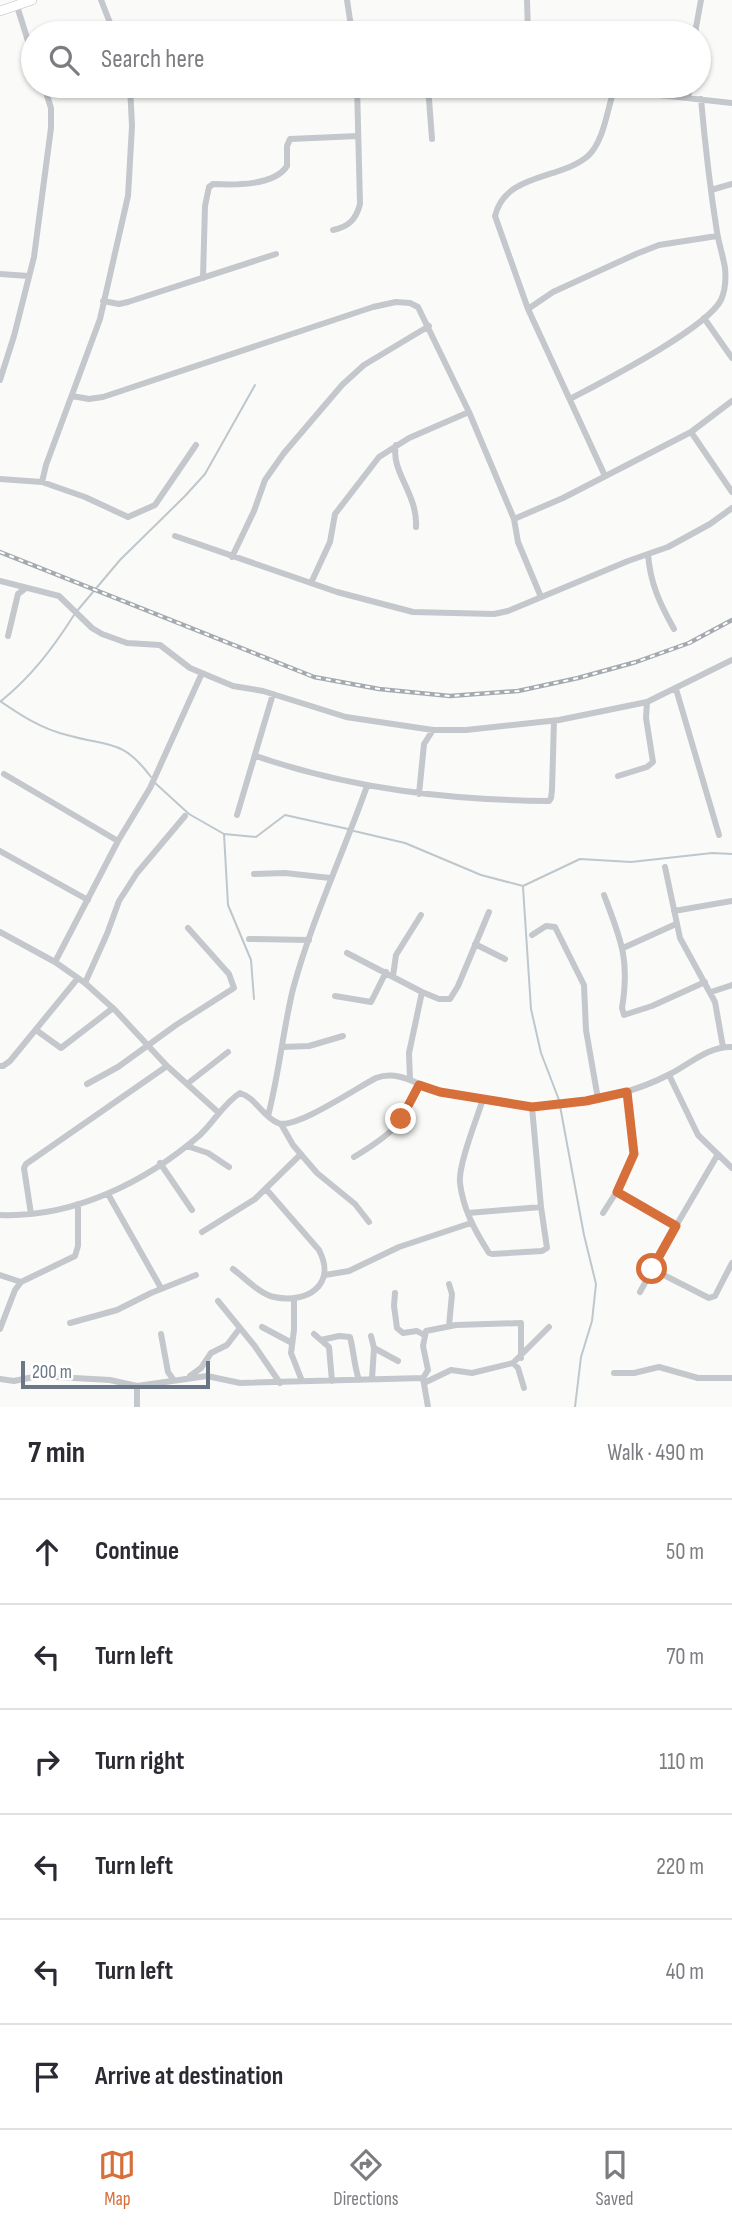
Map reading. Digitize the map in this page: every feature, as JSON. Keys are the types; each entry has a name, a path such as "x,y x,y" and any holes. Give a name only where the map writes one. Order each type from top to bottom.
{"street":[{"path":"0,11 32,0"},
{"path":"101,0 109,21"},
{"path":"347,0 350,21"},
{"path":"527,0 528,21"},
{"path":"697,21 701,0"},
{"path":"17,6 22,21"},
{"path":"0,380 34,257 51,128 51,108 48,98"},
{"path":"42,482 100,319 128,196 132,126 131,98"},
{"path":"332,230 344,228 353,220 360,204 357,98"},
{"path":"429,98 432,139"},
{"path":"605,476 528,309 495,216 497,207 509,192 522,184 560,171 589,155 598,141 611,98"},
{"path":"688,98 732,103"},
{"path":"570,399 627,370 704,318 721,299 725,270 710,190 701,100"},
{"path":"203,278 205,206 209,187 213,184 258,181 281,173 287,166 288,140 292,138 358,136"},
{"path":"710,190 732,184"},
{"path":"528,309 553,292 659,245 717,236"},
{"path":"103,301 120,304 128,302 276,254"},
{"path":"0,274 29,275"},
{"path":"72,396 103,397 373,307 396,302 410,303 418,307 429,326 469,412 514,519 518,542 541,597"},
{"path":"704,318 732,358"},
{"path":"232,557 265,480 284,453 342,385 364,365 429,326"},
{"path":"514,519 563,498 691,432 732,401"},
{"path":"311,583 330,542 335,514 371,466 396,445 469,412"},
{"path":"691,432 732,492"},
{"path":"0,479 42,482 85,497 128,517 155,505 196,445"},
{"path":"396,445 394,458 412,495 416,527"},
{"path":"175,536 337,592 413,612 494,614 690,536 732,508"},
{"path":"648,554 654,589 674,629"},
{"path":"0,581 59,596 92,628 102,634 127,643 160,645 190,668 238,688 273,694 346,717 433,730 466,730 554,721 647,702 732,660"},
{"path":"8,636 18,594 26,587"},
{"path":"55,962 118,841 150,788 202,673"},
{"path":"676,689 719,835"},
{"path":"237,815 273,694"},
{"path":"618,776 647,767 653,762 646,718 647,702"},
{"path":"256,756 290,768 367,786 419,794 449,798 549,801 552,790 554,721"},
{"path":"419,794 424,744 433,730"},
{"path":"4,774 118,841"},
{"path":"268,1116 293,990 330,878 367,786"},
{"path":"85,983 107,934 118,901 137,873 185,816"},
{"path":"0,851 88,900"},
{"path":"665,867 680,938 711,992 719,1012 723,1047"},
{"path":"254,874 285,873 330,878"},
{"path":"604,895 626,963 622,1008 624,1015 652,1006 705,982"},
{"path":"674,911 732,901"},
{"path":"346,953 422,992 439,999 450,999 489,912"},
{"path":"335,996 371,1002 390,974 396,955 421,915"},
{"path":"623,948 676,924"},
{"path":"532,935 546,926 555,927 582,980 586,1030 598,1099"},
{"path":"87,1084 118,1067 234,988 229,974 188,928"},
{"path":"1,934 55,962 85,983 113,1008 167,1066 219,1113"},
{"path":"250,939 309,940"},
{"path":"475,944 505,959"},
{"path":"0,1066 10,1062 78,978"},
{"path":"711,992 732,985"},
{"path":"410,1080 409,1054 422,992"},
{"path":"37,1030 61,1048 113,1008"},
{"path":"282,1047 309,1046 343,1036"},
{"path":"0,1215 31,1214 78,1204 108,1194 187,1146 240,1093 247,1096 268,1116 287,1125 383,1075 395,1074 440,1092 532,1107 598,1099 627,1092 669,1075 711,1051 732,1047"},
{"path":"187,1084 229,1052"},
{"path":"31,1214 24,1168 26,1164 167,1066"},
{"path":"669,1075 692,1126 704,1142 732,1168"},
{"path":"354,1157 391,1133 407,1110 419,1085"},
{"path":"603,1213 617,1192 634,1154 627,1092"},
{"path":"483,1098 461,1169 460,1182 471,1223 492,1254 545,1250 547,1241 541,1207 532,1107"},
{"path":"281,1124 301,1154 322,1178 355,1204 369,1222"},
{"path":"200,1135 208,1153"},
{"path":"187,1146 208,1153 229,1167"},
{"path":"202,1232 266,1189 281,1171 301,1154"},
{"path":"640,1292 718,1154"},
{"path":"160,1163 192,1210"},
{"path":"233,1269 273,1297 294,1298 316,1292 326,1275 319,1250 266,1189"},
{"path":"617,1192 676,1226"},
{"path":"108,1194 161,1288"},
{"path":"0,1329 15,1290 21,1282 75,1256 78,1245 78,1204"},
{"path":"468,1213 541,1207"},
{"path":"326,1275 349,1271 399,1247 471,1223"},
{"path":"652,1269 709,1298 715,1296 732,1263"},
{"path":"0,1275 21,1282"},
{"path":"70,1323 117,1310 161,1288 196,1275"},
{"path":"449,1284 452,1294 449,1326"},
{"path":"396,1293 394,1306 397,1328 403,1333 417,1331 424,1335"},
{"path":"294,1298 292,1357 302,1381"},
{"path":"218,1301 280,1383"},
{"path":"428,1407 424,1381 428,1370 423,1346 424,1335 430,1330 449,1326 521,1323 520,1358"},
{"path":"0,1379 14,1381 38,1376 110,1380 137,1386 207,1376 240,1383 372,1379 424,1381 451,1370 472,1373 513,1363 549,1327"},
{"path":"187,1379 201,1368 211,1353 227,1345 240,1328"},
{"path":"262,1328 292,1343"},
{"path":"161,1334 168,1371 173,1380"},
{"path":"314,1334 329,1348 332,1381"},
{"path":"321,1340 339,1336 350,1337 359,1380"},
{"path":"370,1336 374,1348 372,1379"},
{"path":"374,1348 398,1361"},
{"path":"513,1363 518,1368 524,1388"},
{"path":"614,1373 634,1373 659,1367 698,1378 732,1378"},
{"path":"137,1386 138,1407"}],"waterway":[{"path":"77,611 120,560 205,474 255,385"},
{"path":"1,701 41,661 74,615"},
{"path":"0,701 49,729 122,750 141,764 151,777"},
{"path":"154,782 189,814 224,834 256,837 285,815 348,829"},
{"path":"354,831 405,843 481,875 523,886 580,859 631,862 712,853 732,854"},
{"path":"224,834 228,905 251,960 254,999"},
{"path":"523,887 531,1009 541,1053 559,1100"},
{"path":"560,1106 596,1284 592,1321 581,1357 575,1407"}],"railway":[{"path":"0,552 314,677 379,689 450,696 518,691 578,678 636,662 689,643 732,620"}],"route":[{"path":"401,1119 419,1085 440,1092 532,1107 586,1101 627,1092 634,1154 617,1192 676,1226 652,1269"}]}
